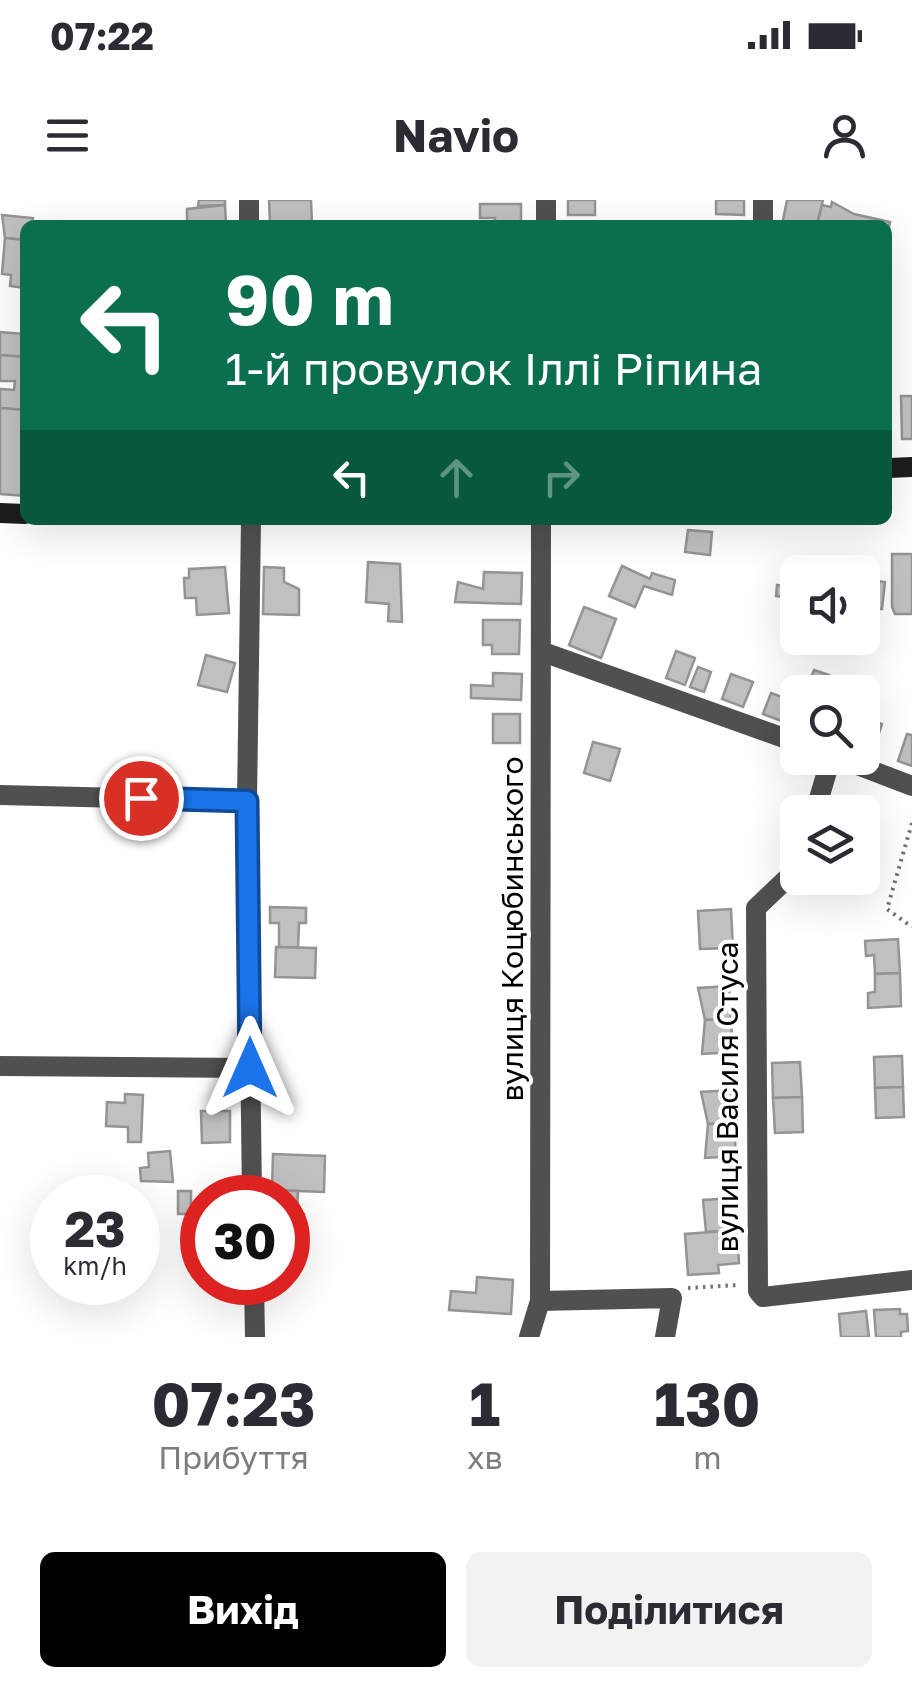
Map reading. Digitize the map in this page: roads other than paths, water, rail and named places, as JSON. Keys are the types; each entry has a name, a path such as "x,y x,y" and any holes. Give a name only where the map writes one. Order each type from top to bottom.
{"street":[{"path":"251,525 247,801 252,1175"},
{"name":"вулиця Коцюбинського","path":"530,1337 540,1301 544,652 541,525"},
{"path":"544,652 780,736"},
{"path":"880,774 912,786"},
{"path":"0,795 247,801"},
{"name":"вулиця Василя Стуса","path":"780,885 756,908 758,1284 763,1296 912,1280"},
{"path":"0,1066 250,1068"},
{"path":"540,1301 672,1298 665,1337"},
{"path":"254,1305 255,1337"}]}
